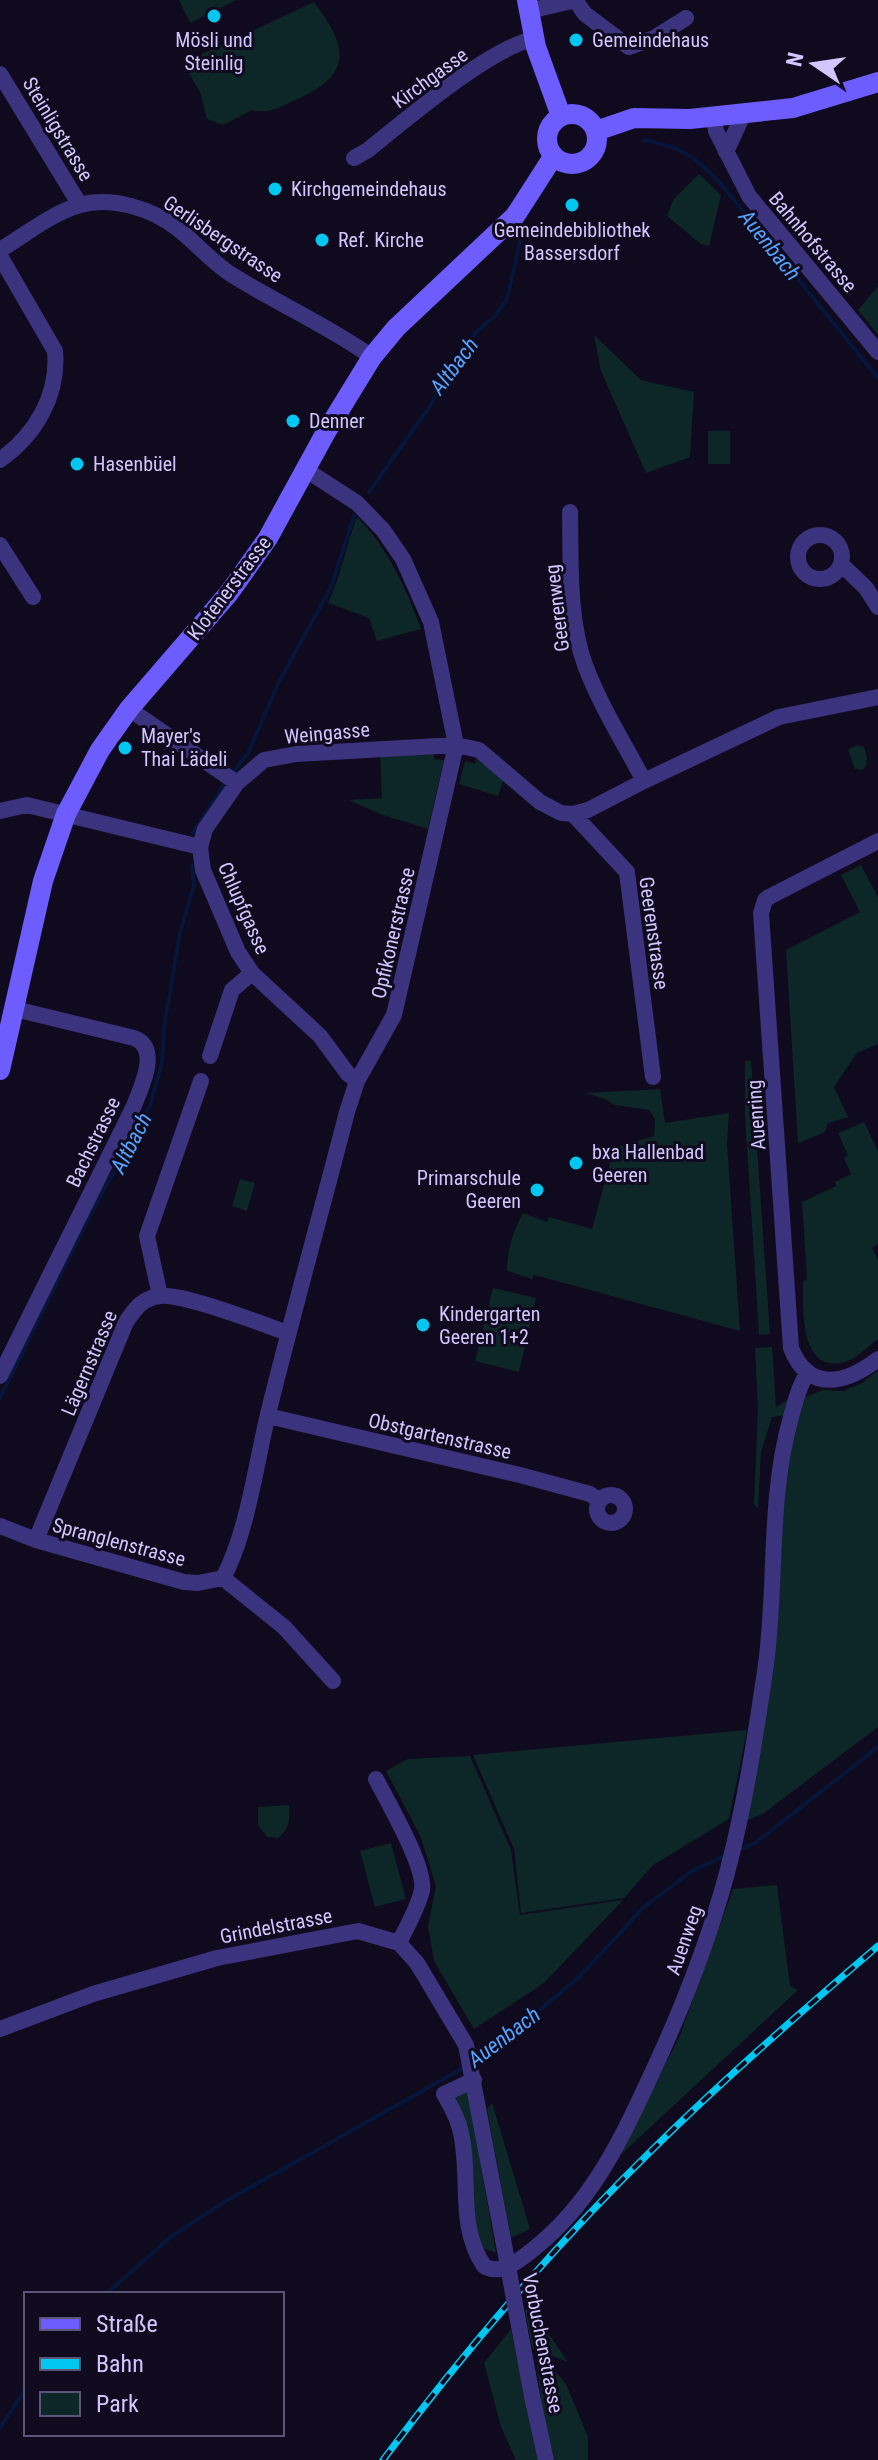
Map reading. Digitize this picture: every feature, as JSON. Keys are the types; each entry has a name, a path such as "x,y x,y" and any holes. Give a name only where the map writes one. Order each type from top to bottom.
{"main road":[{"path":"528,6 544,74 561,116"},
{"path":"596,131 634,118 714,117 817,102 878,82"},
{"path":"561,116 585,117 596,131 597,146 588,160 566,164 553,157 549,150 547,134 561,116"},
{"name":"Klotenerstrasse","path":"0,1070 43,881 66,814 100,750 129,709 229,593 268,538 372,357 396,328 515,216 553,157"}],"street":[{"path":"528,6 575,0 585,14 629,47 654,38 686,18"},
{"name":"Kirchgasse","path":"354,158 493,57 534,39"},
{"name":"Steinligstrasse","path":"0,74 80,205"},
{"path":"726,152 744,113"},
{"name":"Bahnhofstrasse","path":"714,117 716,131 754,202 878,352"},
{"name":"Gerlisbergstrasse","path":"0,250 80,205 103,203 135,207 179,229 228,272 372,357"},
{"path":"0,256 55,351 56,368 38,423 28,437 0,460"},
{"name":"Opfikonerstrasse","path":"223,1578 243,1522 288,1333 357,1081 394,1015 456,745 431,622 403,559 391,540 357,503 306,470"},
{"name":"Geerenweg","path":"570,512 572,586 584,663 644,781"},
{"path":"0,545 33,597"},
{"path":"841,564 866,588 878,607"},
{"path":"573,814 588,810 779,717 878,697"},
{"path":"129,709 231,779"},
{"name":"Weingasse","path":"200,847 205,829 231,779 264,760 296,754 456,745"},
{"name":"Geerenstrasse","path":"456,745 479,750 540,802 561,813 573,814 627,872 653,1077"},
{"name":"Chlupfgasse","path":"0,811 27,805 200,847 203,870 238,952 252,973 284,1005 306,1021 357,1081"},
{"name":"Auenring","path":"808,1372 797,1361 790,1341 762,906 769,897 878,841"},
{"path":"210,1056 232,990 252,973"},
{"name":"Bachstrasse","path":"0,1376 133,1108 143,1082 148,1056 148,1047 134,1038 15,1009"},
{"path":"201,1081 147,1236 160,1296 196,1303 288,1333"},
{"name":"Lägernstrasse","path":"36,1540 126,1322 139,1303 160,1296"},
{"path":"808,1372 821,1379 836,1381 857,1374 878,1359"},
{"name":"Auenweg","path":"471,2069 444,2094 461,2130 467,2219 473,2248 486,2268 504,2269 545,2239 602,2173 673,2026 701,1954 728,1870 757,1727 770,1632 778,1469 796,1399 808,1372"},
{"name":"Obstgartenstrasse","path":"268,1416 520,1475 590,1494 600,1501"},
{"name":"Spranglenstrasse","path":"0,1526 36,1540 184,1582 198,1583 223,1578"},
{"path":"223,1578 284,1627 333,1681"},
{"path":"376,1779 417,1864 422,1881 418,1902 399,1943 417,1963 466,2045 471,2069"},
{"name":"Grindelstrasse","path":"0,2029 93,1994 217,1958 358,1931 399,1943"},
{"name":"Vorbuchenstrasse","path":"471,2069 546,2460"}],"green space":[{"path":"179,0 236,0 190,23"},
{"path":"314,2 326,19 339,48 335,72 326,82 273,110 252,110 223,125 207,119 200,92 183,63"},
{"path":"699,174 721,195 709,246 701,244 667,216 673,200"},
{"path":"878,286 878,335 858,310"},
{"path":"594,335 641,380 694,392 690,457 646,473 601,371"},
{"path":"708,431 730,431 730,464 708,464"},
{"path":"357,517 395,569 421,629 377,641 369,618 328,603"},
{"path":"856,745 864,747 866,753 867,762 863,770 855,769 848,750"},
{"path":"434,751 434,759 444,760 428,829 380,814 349,800 382,798 380,755"},
{"path":"476,759 504,779 498,796 459,784 465,761 475,764"},
{"path":"861,865 878,897 878,1044 857,1053 834,1087 848,1117 828,1123 825,1132 798,1143 786,950 860,912 841,875"},
{"path":"745,1061 751,1061 770,1334 759,1335 745,1115"},
{"path":"660,1089 665,1123 729,1113 727,1143 740,1331 542,1277 534,1275 532,1279 507,1271 511,1241 523,1213 547,1222 549,1217 592,1229 614,1148 654,1136 655,1119 649,1110 615,1105 585,1093"},
{"path":"864,1122 878,1151 878,1244 872,1248 878,1259 878,1339 851,1360 827,1363 817,1357 806,1334 803,1282 807,1279 802,1202 836,1186 835,1182 851,1174 844,1158 848,1155 838,1133"},
{"path":"240,1179 255,1183 247,1211 232,1206"},
{"path":"493,1288 536,1298 519,1372 475,1361"},
{"path":"772,1347 776,1407 787,1400 785,1415 772,1417 761,1452 758,1508 754,1504 758,1409 755,1348"},
{"path":"878,1370 878,1727 764,1813 744,1822 789,1439 805,1397 823,1390 843,1391 862,1383"},
{"path":"747,1730 729,1819 653,1865 624,1898 521,1913 514,1849 473,1755"},
{"path":"470,1756 511,1850 520,1915 623,1900 544,1983 474,2029 434,1961 428,1926 436,1886 420,1835 386,1771 408,1759"},
{"path":"289,1805 285,1831 278,1838 267,1837 258,1825 258,1807"},
{"path":"391,1843 406,1899 375,1907 360,1851"},
{"path":"777,1885 790,1986 798,1990 614,2161 679,2038 733,1889"},
{"path":"468,2091 496,2253 478,2246 464,2124 455,2095"},
{"path":"492,2103 530,2229 511,2238 487,2109"},
{"path":"529,2305 568,2362 532,2348 525,2311"},
{"path":"511,2329 538,2460 516,2460 501,2427 484,2363"},
{"path":"537,2365 555,2371 566,2384 588,2437 588,2460 555,2460 543,2418"}],"waterway":[{"name":"Auenbach","path":"643,140 687,154 721,184 878,378"},
{"name":"Altbach","path":"369,492 430,406 475,333 495,316 507,299 522,233"},
{"name":"Altbach","path":"233,773 248,753 279,682 331,587 354,516"},
{"name":"Altbach","path":"193,833 227,780"},
{"name":"Altbach","path":"0,1398 89,1217 150,1106 162,1062 164,1028 180,933 194,885 192,865"},
{"name":"Auenbach","path":"739,1850 755,1843 878,1747"},
{"name":"Auenbach","path":"473,2063 579,1977 644,1907 692,1871 727,1855"},
{"name":"Auenbach","path":"108,2292 172,2236 224,2202 465,2067"},
{"name":"Auenbach","path":"0,2428 24,2391"}],"railway":[{"path":"383,2460 512,2299 617,2185 736,2071 878,1946"}],"place":[{"name":"Mösli und Steinlig","path":"214,16"},
{"name":"Gemeindehaus","path":"576,40"},
{"name":"Kirchgemeindehaus","path":"275,189"},
{"name":"Gemeindebibliothek Bassersdorf","path":"572,205"},
{"name":"Ref. Kirche","path":"322,240"},
{"name":"Denner","path":"293,421"},
{"name":"Hasenbüel","path":"77,464"},
{"name":"Mayer's Thai Lädeli","path":"125,748"},
{"name":"bxa Hallenbad Geeren","path":"576,1163"},
{"name":"Primarschule Geeren","path":"537,1190"},
{"name":"Kindergarten Geeren 1+2","path":"423,1325"}]}
